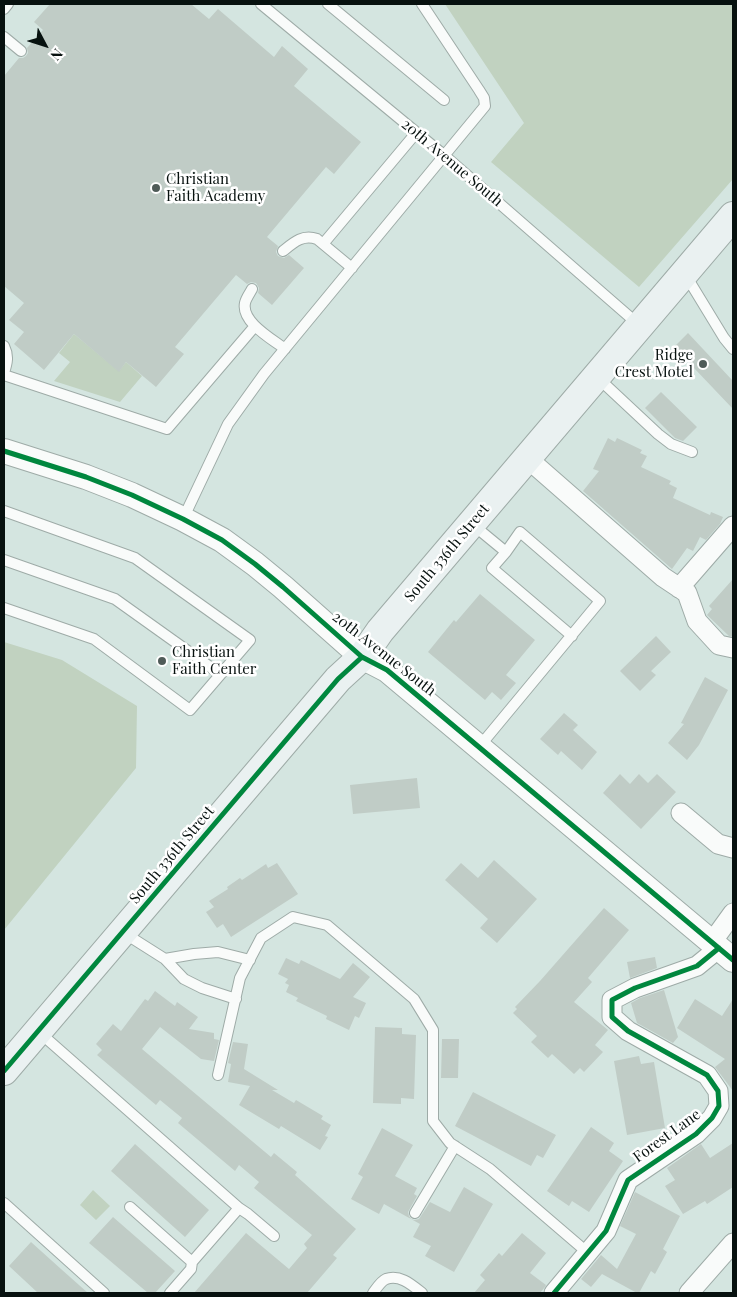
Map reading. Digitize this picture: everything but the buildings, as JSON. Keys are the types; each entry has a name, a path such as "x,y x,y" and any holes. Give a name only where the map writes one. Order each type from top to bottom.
{"main road":[{"name":"South 336th Street","path":"4,1071 338,680 362,657 380,631 733,216"}],"street":[{"name":"20th Avenue South","path":"4,452 132,495 184,519 222,540 255,564 362,657 387,670 721,950"},
{"path":"527,458 663,577 687,593 696,621 719,644 733,648"},
{"path":"679,588 733,526"},
{"path":"681,813 718,844 733,848"},
{"path":"721,950 733,913"},
{"name":"Forest Lane","path":"554,1293 606,1231 628,1180 696,1134 712,1118 719,1106 718,1091 707,1075 628,1031 612,1017 612,1000 635,988 697,966 721,950"},
{"path":"690,1293 733,1243"}],"lane":[{"path":"4,9 8,4"},
{"name":"20th Avenue South","path":"261,4 445,156 640,326"},
{"path":"328,4 444,100"},
{"path":"184,519 228,424 264,374 485,106 484,98 422,4"},
{"path":"4,37 21,51"},
{"path":"323,244 416,133"},
{"path":"284,251 297,240 312,237 352,268"},
{"path":"684,273 724,338 733,349"},
{"path":"252,288 244,304 250,322 285,349"},
{"path":"4,346 8,355 4,374 167,429 255,326"},
{"path":"597,376 658,434 671,444 692,452"},
{"path":"4,510 135,558 250,640 190,710 94,639 4,608"},
{"path":"472,523 506,552"},
{"path":"479,747 572,636 600,601 520,532 492,568 572,636"},
{"path":"4,560 115,599 220,674"},
{"path":"218,1075 240,978 261,938 293,917 327,925 414,999 433,1030 433,1121 450,1143 490,1169 588,1253"},
{"path":"123,932 165,959 184,979 202,988 236,999"},
{"path":"165,959 218,952 250,960"},
{"path":"38,1032 239,1208 274,1236"},
{"path":"415,1213 454,1146"},
{"path":"4,1203 104,1293"},
{"path":"130,1207 192,1262"},
{"path":"170,1293 191,1269 192,1262 239,1208"},
{"path":"373,1293 386,1279 394,1278 409,1282 422,1293"}],"green space":[{"path":"445,4 733,4 733,179 639,287 491,162 524,123"},
{"path":"74,334 119,371 126,362 142,376 120,402 54,381 70,362 59,353"},
{"path":"4,642 62,660 137,706 136,768 4,930"},
{"path":"93,1190 110,1206 96,1220 80,1205"}],"cycle path":[{"path":"4,451 86,477 132,495 222,540 283,587 362,657 387,670 733,960"},
{"path":"4,1071 338,679 362,657"},
{"path":"554,1293 606,1231 628,1180 696,1134 712,1118 719,1106 718,1091 707,1075 628,1031 612,1017 612,1000 635,988 697,966 719,948"}],"place":[{"name":"Christian Faith Academy","path":"156,188"},
{"name":"Ridge Crest Motel","path":"703,364"},
{"name":"Christian Faith Center","path":"162,661"}]}
